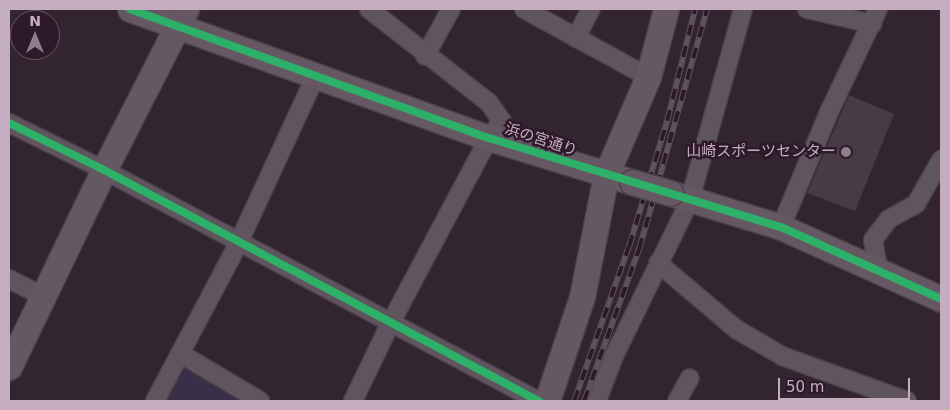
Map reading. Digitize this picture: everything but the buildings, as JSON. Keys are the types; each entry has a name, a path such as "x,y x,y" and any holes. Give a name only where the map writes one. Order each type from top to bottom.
{"street":[{"name":"浜の宮通り","path":"130,9 182,18 316,76 489,138 781,227 878,268 941,299"},
{"path":"353,401 390,324 489,138 502,121 488,102 425,56 369,9"},
{"path":"425,56 450,9"},
{"path":"524,9 648,77"},
{"path":"576,38 590,9"},
{"path":"547,401 582,297 606,175 648,77 666,9"},
{"path":"598,401 614,356 658,263 743,9"},
{"path":"781,227 830,110 875,16 807,9"},
{"path":"9,367 104,170 182,18"},
{"path":"155,401 238,244 316,76"},
{"path":"9,124 104,170 238,244 539,401"},
{"path":"878,268 873,240 889,219 916,204 941,160"},
{"path":"658,263 736,329 782,356 907,401"},
{"path":"9,280 43,296"},
{"path":"181,354 260,401"},
{"path":"677,401 690,378"}],"shaded area":[{"path":"184,359 249,401 164,401"}],"railway":[{"path":"574,401 629,246 667,121 695,9"},
{"path":"584,401 639,249 707,9"}],"cycle path":[{"path":"130,9 489,138 781,227 941,299"},
{"path":"9,123 104,170 539,401"}],"place":[{"name":"山崎スポーツセンター","path":"846,152"}]}
